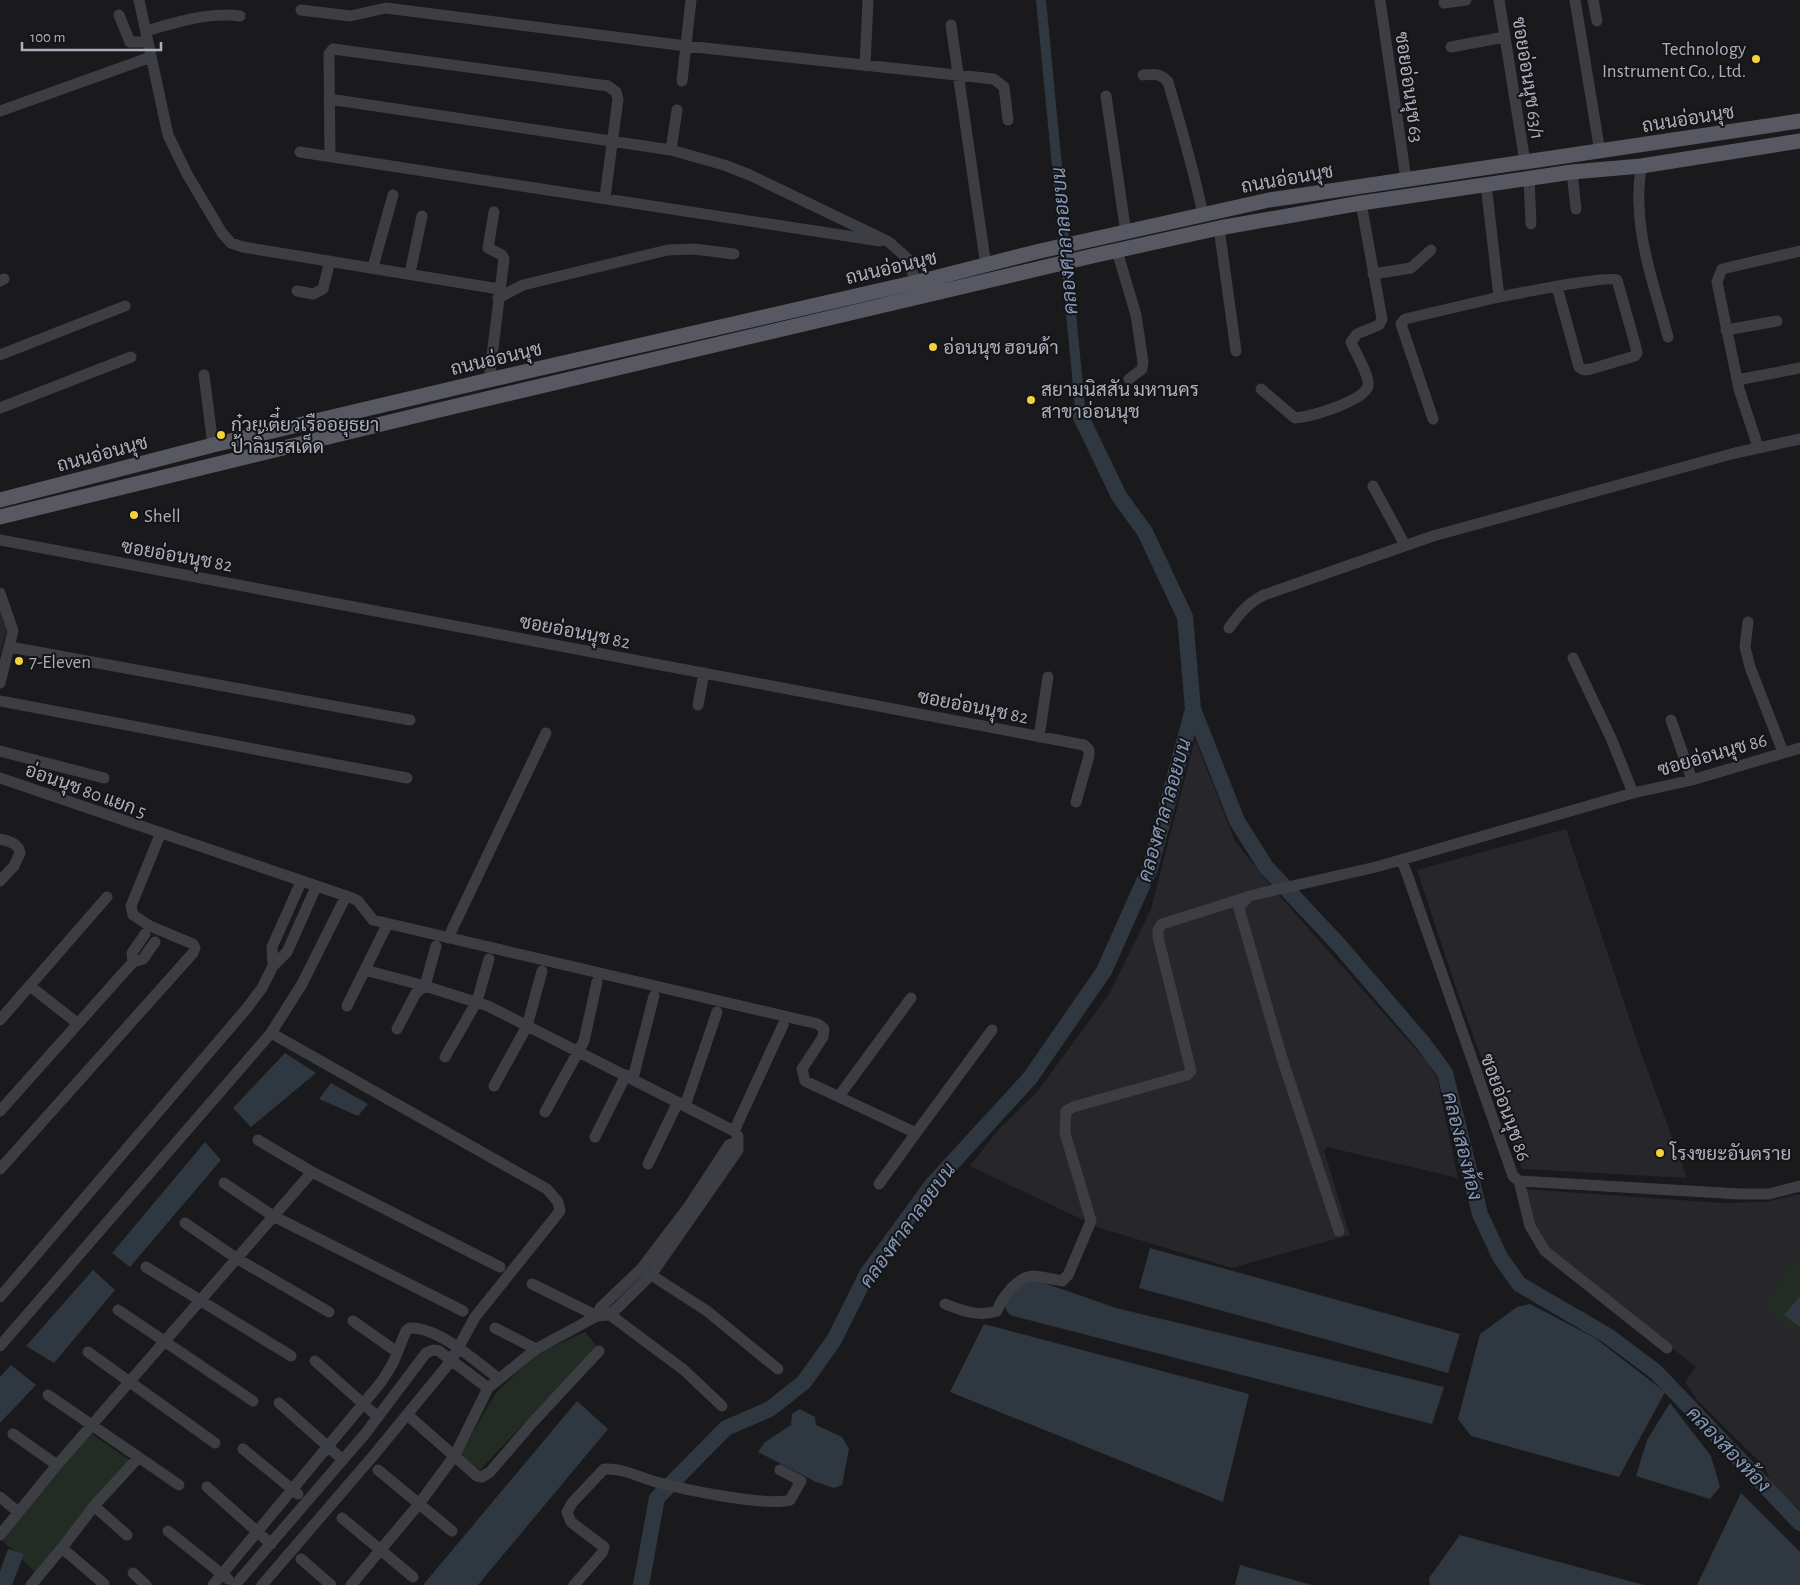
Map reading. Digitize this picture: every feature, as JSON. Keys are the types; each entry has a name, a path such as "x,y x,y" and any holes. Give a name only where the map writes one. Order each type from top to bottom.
{"main road":[{"name":"ถนนอ่อนนุช","path":"0,500 213,445 432,393 986,266 1040,251 1284,197 1600,152 1800,121"},
{"name":"ถนนอ่อนนุช","path":"0,517 435,411 1117,250 1219,228 1361,203 1486,184 1572,172 1641,166 1800,141"},
{"path":"1600,152 1602,169"},
{"path":"432,393 435,411"}],"street":[{"path":"138,0 168,135 187,174 222,234 231,243 243,247 410,273 499,294 523,285 668,250 694,249 734,254"},
{"path":"682,81 691,0"},
{"path":"865,66 868,0"},
{"name":"ซอยอ่อนนุช 63","path":"1380,0 1406,179"},
{"path":"1444,3 1466,0"},
{"name":"ซอยอ่อนนุช 63/1","path":"1499,0 1525,162"},
{"path":"1597,21 1594,2 1575,4 1600,152"},
{"path":"301,10 350,16 386,8 686,46 994,78 1000,81 1004,87 1008,120"},
{"path":"119,15 130,42 204,15 240,16"},
{"path":"951,25 986,266"},
{"path":"1451,47 1505,37"},
{"path":"330,155 329,54 333,49 608,86 616,92 618,99 605,197"},
{"path":"0,111 150,58"},
{"path":"1143,75 1159,74 1164,76 1168,82 1185,147 1193,166 1203,215"},
{"path":"1106,96 1126,233"},
{"path":"329,99 671,150 724,165 750,175 889,242 907,258 916,282"},
{"path":"671,150 677,110"},
{"path":"300,152 605,197 889,242"},
{"path":"1641,166 1639,191 1640,218 1646,251 1668,337"},
{"path":"1572,172 1576,209"},
{"path":"1529,178 1531,224"},
{"path":"1486,184 1499,296"},
{"path":"373,267 393,195"},
{"path":"1261,389 1295,418 1306,417 1362,396 1368,387 1368,380 1351,342 1357,334 1379,325 1382,319 1361,203"},
{"path":"489,380 504,259 502,255 488,248 494,212"},
{"path":"410,273 422,216"},
{"path":"1219,228 1236,351"},
{"path":"1117,250 1134,310 1143,362 1142,368 1129,379"},
{"path":"1374,274 1410,268 1417,264 1430,250"},
{"path":"1758,447 1737,380 1717,282 1722,269 1800,251"},
{"path":"297,290 313,294 323,289 330,260"},
{"path":"1433,419 1401,324 1405,318 1499,296 1614,278 1617,280 1637,353 1635,356 1591,369 1584,370 1579,367 1557,287"},
{"path":"0,355 125,306"},
{"path":"1726,330 1777,321"},
{"path":"0,408 131,357"},
{"path":"1737,380 1800,368"},
{"path":"204,375 213,445"},
{"path":"1229,628 1242,610 1253,600 1264,594 1405,545 1758,447 1800,439"},
{"path":"1373,486 1405,545"},
{"name":"ซอยอ่อนนุช 82","path":"0,540 1084,745 1089,750 1076,802"},
{"path":"0,593 13,631 0,683"},
{"path":"1748,622 1745,647 1750,667 1783,752"},
{"path":"10,647 410,720"},
{"path":"1573,658 1611,738 1633,793"},
{"path":"698,705 704,673"},
{"path":"1039,737 1048,677"},
{"path":"0,701 407,778"},
{"path":"1671,720 1692,780"},
{"path":"448,938 546,733"},
{"name":"ซอยอ่อนนุช 86","path":"946,1304 963,1311 988,1314 997,1311 1001,1300 1020,1282 1032,1276 1062,1281 1068,1275 1091,1221 1065,1133 1066,1112 1073,1107 1187,1075 1190,1071 1158,937 1158,930 1162,924 1250,896 1402,860 1633,793 1692,780 1800,748"},
{"path":"0,751 104,778"},
{"name":"อ่อนนุช 80 แยก 5","path":"0,778 160,835 346,896 358,901 372,920 818,1024 824,1029 823,1037 802,1069 802,1075 805,1081 839,1096"},
{"path":"0,1169 193,953 195,948 193,944 158,937 147,930 133,915 131,906 160,835"},
{"path":"0,839 13,843 20,853 14,866 0,881"},
{"name":"ซอยอ่อนนุช 86","path":"1402,860 1509,1169 1519,1180 1740,1194 1768,1194 1800,1186"},
{"path":"273,966 272,947 301,882"},
{"path":"0,1297 247,1008 262,988 273,966 287,952 316,886"},
{"path":"0,1346 271,1034 302,984 346,896"},
{"path":"1250,896 1239,907 1240,912 1281,1055 1339,1231"},
{"path":"0,1020 107,897"},
{"path":"347,1006 385,929"},
{"path":"133,962 132,953 147,930"},
{"path":"0,1111 133,962 143,959 158,937"},
{"path":"397,1029 416,993 425,986 436,946"},
{"path":"445,1057 477,1001 489,959"},
{"path":"364,970 477,1001 682,1104 736,1137"},
{"path":"494,1086 527,1026 542,971"},
{"path":"545,1112 584,1041 597,982"},
{"path":"30,986 77,1023"},
{"path":"595,1137 629,1077 654,996"},
{"path":"911,998 839,1096 916,1132"},
{"path":"648,1164 682,1104 717,1012"},
{"path":"610,1315 646,1272 738,1150 736,1137 783,1025"},
{"path":"879,1184 992,1030"},
{"path":"262,1585 373,1456 451,1361 475,1317 560,1211 558,1202 547,1189 271,1034"},
{"path":"258,1140 312,1172 500,1267"},
{"path":"0,1535 17,1511 56,1465 312,1172"},
{"path":"1519,1180 1530,1226 1545,1251 1668,1348"},
{"path":"224,1183 273,1216 463,1311"},
{"path":"185,1223 236,1258 329,1312"},
{"path":"146,1267 292,1356"},
{"path":"351,1585 379,1548 419,1504 455,1455 488,1388 536,1349 599,1312 646,1272"},
{"path":"646,1272 707,1311 778,1369"},
{"path":"532,1284 610,1315 684,1370 722,1406"},
{"path":"118,1310 253,1401"},
{"path":"353,1321 397,1352"},
{"path":"213,1585 364,1405 382,1381 410,1328 426,1330 458,1347 498,1378"},
{"path":"495,1328 536,1349"},
{"path":"168,1531 235,1585 343,1460 426,1353 433,1350 439,1351 488,1388"},
{"path":"411,1418 477,1476 482,1477 490,1472 532,1423 600,1351"},
{"path":"88,1352 216,1442"},
{"path":"315,1361 378,1417"},
{"path":"48,1395 179,1485"},
{"path":"279,1403 343,1460"},
{"path":"14,1434 56,1465"},
{"path":"243,1449 307,1501"},
{"path":"31,1585 94,1506 138,1458"},
{"path":"574,1585 602,1553 604,1547 571,1522 567,1512 572,1502 604,1469 617,1468 656,1482 730,1497 782,1502 790,1500 802,1481 780,1470"},
{"path":"378,1470 452,1531"},
{"path":"206,1487 271,1544"},
{"path":"0,1497 17,1511"},
{"path":"94,1506 127,1535"},
{"path":"342,1518 413,1578"},
{"path":"62,1548 104,1584"},
{"path":"301,1559 331,1585"},
{"path":"133,1573 146,1585"}],"shaded area":[{"path":"0,608 8,624 0,654"},
{"path":"1195,739 1235,841 1269,884 1427,1062 1437,1078 1458,1178 1327,1147 1324,1151 1350,1235 1232,1268 1100,1228 970,1166 998,1130 1037,1092 1109,994 1151,909"},
{"path":"1566,829 1639,1047 1687,1178 1522,1169 1458,994 1417,870"},
{"path":"285,1053 316,1073 251,1127 233,1108"},
{"path":"331,1083 368,1104 358,1116 319,1099"},
{"path":"205,1142 221,1160 130,1267 112,1253"},
{"path":"1524,1189 1722,1203 1765,1202 1800,1194 1800,1510 1771,1484 1765,1467 1698,1401 1685,1382 1696,1367 1549,1250 1537,1230"},
{"path":"1150,1248 1460,1334 1448,1373 1139,1288"},
{"path":"1800,1253 1800,1336 1761,1307"},
{"path":"93,1270 115,1290 54,1363 26,1346"},
{"path":"1024,1276 1116,1308 1444,1387 1432,1424 1013,1316 1009,1314 1004,1306"},
{"path":"1800,1296 1800,1327 1784,1315"},
{"path":"1530,1304 1595,1338 1665,1392 1619,1477 1471,1436 1458,1419 1480,1334 1517,1307"},
{"path":"984,1324 1249,1394 1223,1502 950,1392"},
{"path":"585,1332 597,1346 480,1470 460,1455 495,1394 536,1354"},
{"path":"11,1365 36,1385 0,1423 0,1377"},
{"path":"577,1401 608,1429 478,1585 423,1585"},
{"path":"1670,1403 1711,1456 1720,1487 1710,1499 1636,1476 1647,1440"},
{"path":"800,1409 815,1417 816,1425 842,1437 849,1449 842,1485 834,1488 816,1482 758,1452 765,1442 791,1425 792,1414"},
{"path":"87,1431 134,1463 37,1574 0,1538"},
{"path":"1741,1493 1800,1552 1800,1585 1697,1585"},
{"path":"1460,1535 1644,1585 1430,1585 1429,1578"},
{"path":"8,1549 24,1554 12,1585 0,1585 0,1571"},
{"path":"1240,1565 1312,1585 1235,1585"}],"waterway":[{"name":"คลองศาลาลอยบน","path":"1041,0 1081,417"},
{"name":"คลองศาลาลอยบน","path":"641,1585 657,1498 726,1428 770,1409 804,1382 834,1340 867,1274 932,1185 1030,1078 1104,971 1150,868 1193,709 1185,617 1145,532 1119,496 1081,417"},
{"name":"คลองสองห้อง","path":"1193,709 1237,821 1266,867 1339,945 1423,1043 1445,1073 1480,1214 1500,1257 1519,1284 1608,1336 1656,1372 1800,1523"}],"place":[{"name":"Technology Instrument Co., Ltd.","path":"1756,59"},
{"name":"อ่อนนุช ฮอนด้า","path":"933,347"},
{"name":"สยามนิสสัน มหานคร สาขาอ่อนนุช","path":"1031,400"},
{"name":"ก๋วยเตี๋ยวเรืออยุธยา ป้าลิ้มรสเด็ด","path":"221,435"},
{"name":"Shell","path":"134,515"},
{"name":"7-Eleven","path":"19,661"},
{"name":"โรงขยะอันตราย","path":"1660,1153"}]}
